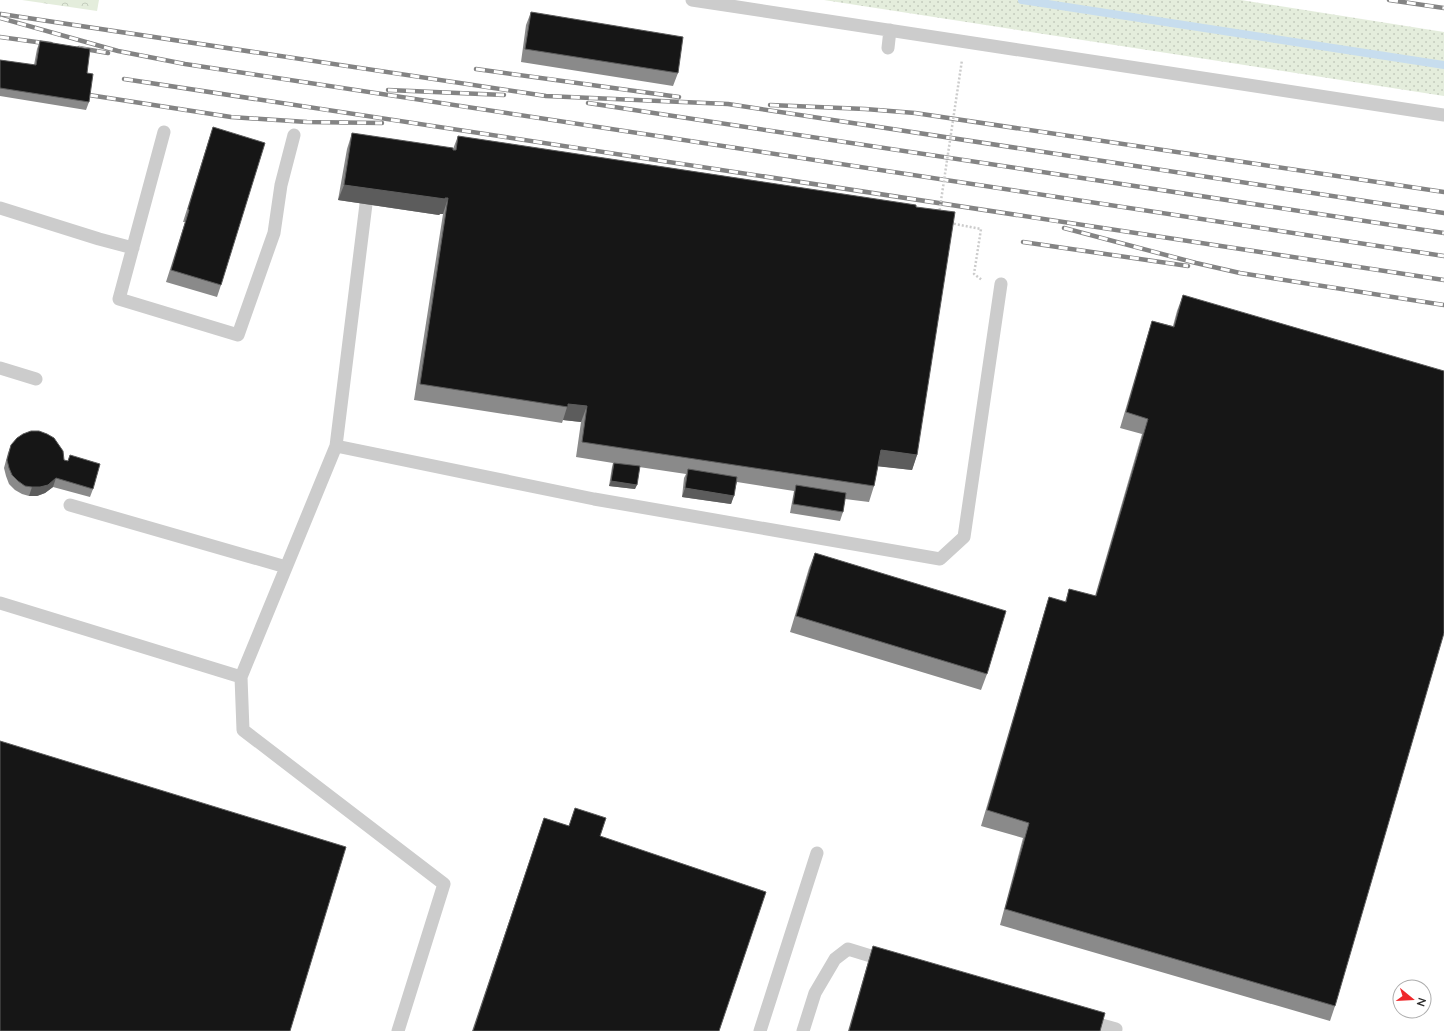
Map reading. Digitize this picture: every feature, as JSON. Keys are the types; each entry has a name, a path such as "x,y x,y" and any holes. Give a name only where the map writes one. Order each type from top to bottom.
{"lane":[{"path":"692,0 1444,115"},
{"path":"888,48 890,30"},
{"path":"164,132 119,299 238,335 274,233 281,185 294,135"},
{"path":"366,204 336,446 241,677 243,730 444,884 398,1031"},
{"path":"0,208 133,248"},
{"path":"336,446 594,499 940,559 964,537 1001,284"},
{"path":"0,368 36,379"},
{"path":"70,505 286,567"},
{"path":"0,603 241,677"},
{"path":"760,1031 818,853"},
{"path":"803,1031 816,992 835,959 848,949 902,965"},
{"path":"1070,1016 1116,1029"}],"path":[{"path":"938,221 962,60"},
{"path":"945,222 982,229 976,261"}],"green space":[{"path":"22,0 99,0 97,11"},
{"path":"824,0 1241,0 1444,32 1444,96"}],"building":[{"path":"531,12 683,37 678,73 525,49"},
{"path":"40,41 90,49 87,73 93,74 89,102 0,88 0,60 36,65"},
{"path":"213,127 265,143 221,285 171,270"},
{"path":"352,133 453,148 453,150 456,150 458,136 955,212 917,455 881,450 874,486 582,442 587,406 568,404 568,407 420,384 448,198 445,199 344,185"},
{"path":"1183,295 1444,371 1444,633 1335,1006 1005,909 1029,823 987,810 1049,597 1066,602 1069,589 1096,596 1148,419 1126,412 1152,321 1174,327"},
{"path":"31,431 39,431 54,438 63,451 64,460 68,461 70,455 100,464 93,489 56,478 48,485 40,487 25,486 18,481 12,475 7,460 11,445 17,438"},
{"path":"614,463 640,466 637,485 611,481"},
{"path":"688,469 737,477 734,496 685,488"},
{"path":"796,485 846,493 843,512 793,504"},
{"path":"815,553 1006,611 987,674 796,616"},
{"path":"0,741 346,847 290,1031 0,1031"},
{"path":"575,808 606,818 600,836 766,892 719,1031 473,1031 544,818 569,826"},
{"path":"873,946 1105,1013 1100,1031 849,1031"}],"waterway":[{"path":"1022,0 1444,65"}],"railway":[{"path":"1389,0 1444,8"},
{"path":"1,14 546,96 728,104 1444,213"},
{"path":"0,18 118,51 185,64 1444,256"},
{"path":"0,37 51,44"},
{"path":"79,48 108,53"},
{"path":"476,69 679,97"},
{"path":"124,79 1444,280"},
{"path":"388,90 504,95"},
{"path":"89,95 231,117 307,122 382,123"},
{"path":"588,103 1444,233"},
{"path":"770,105 865,109 915,113 1444,192"},
{"path":"1064,228 1196,263 1240,273 1444,305"},
{"path":"1023,242 1188,266"}]}
